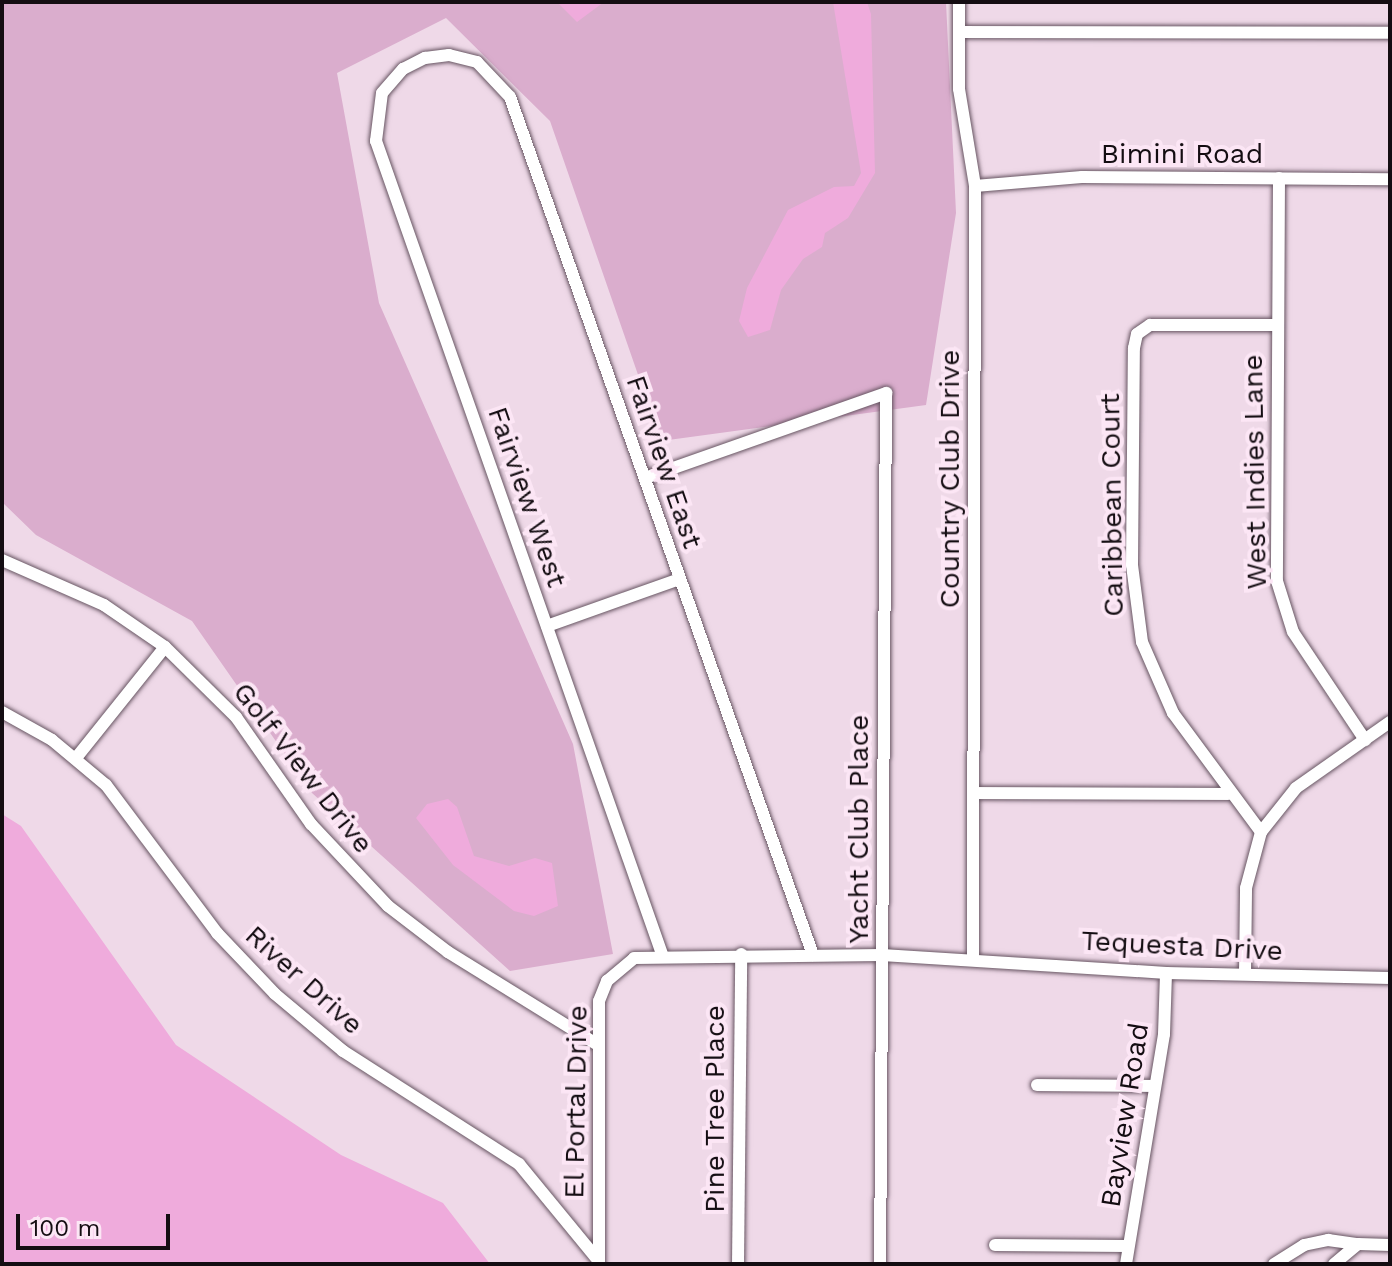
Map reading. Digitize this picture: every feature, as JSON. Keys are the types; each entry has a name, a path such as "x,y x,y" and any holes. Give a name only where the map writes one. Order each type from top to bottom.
{"street":[{"name":"Country Club Drive","path":"959,2 962,118 975,186 973,958"},
{"path":"959,32 1390,33"},
{"name":"Fairview East","path":"410,64 457,56 484,66 506,90 813,955"},
{"name":"Fairview West","path":"410,64 382,93 376,141 662,954"},
{"name":"Bimini Road","path":"975,186 1082,177 1390,179"},
{"name":"West Indies Lane","path":"1279,178 1280,599 1293,632 1365,740"},
{"name":"Caribbean Court","path":"1261,832 1228,794 1160,687 1138,623 1134,348 1137,334 1150,325 1278,325"},
{"name":"Yacht Club Place","path":"645,478 886,393 880,1264"},
{"name":"Golf View Drive","path":"2,560 73,589 165,647 236,717 311,824 388,906 448,952 598,1045"},
{"path":"547,626 680,579"},
{"path":"76,758 165,647"},
{"name":"River Drive","path":"2,712 76,758 126,806 209,922 275,994 355,1059 519,1164 598,1261"},
{"path":"1245,974 1246,888 1261,832 1296,788 1365,740 1388,731"},
{"path":"973,793 1228,794"},
{"name":"El Portal Drive","path":"598,1261 598,1045 607,981 628,961 662,954 973,958"},
{"name":"Pine Tree Place","path":"738,1264 741,954"},
{"name":"Tequesta Drive","path":"973,958 1166,973 1390,978"},
{"name":"Bayview Road","path":"1126,1264 1155,1086 1166,973"},
{"path":"1037,1085 1155,1086"},
{"path":"1274,1264 1286,1251 1316,1243 1390,1245"},
{"path":"1334,1264 1358,1244"},
{"path":"995,1245 1128,1246"}],"shaded area":[{"path":"2,2 946,2 956,213 926,405 661,441 550,121 446,18 337,73 379,303 573,744 613,954 510,971 312,793 192,621 36,535 2,502"},
{"path":"559,2 604,2 577,22 559,4"},
{"path":"833,2 867,2 871,14 875,173 848,218 825,233 822,247 803,259 781,290 770,330 748,337 739,321 747,288 788,210 834,187 854,186 861,173"},
{"path":"448,799 457,807 474,856 509,866 535,858 552,863 558,906 534,916 514,911 453,865 416,818 427,804"},
{"path":"2,814 21,826 176,1045 341,1155 443,1203 490,1264 2,1264"}]}
